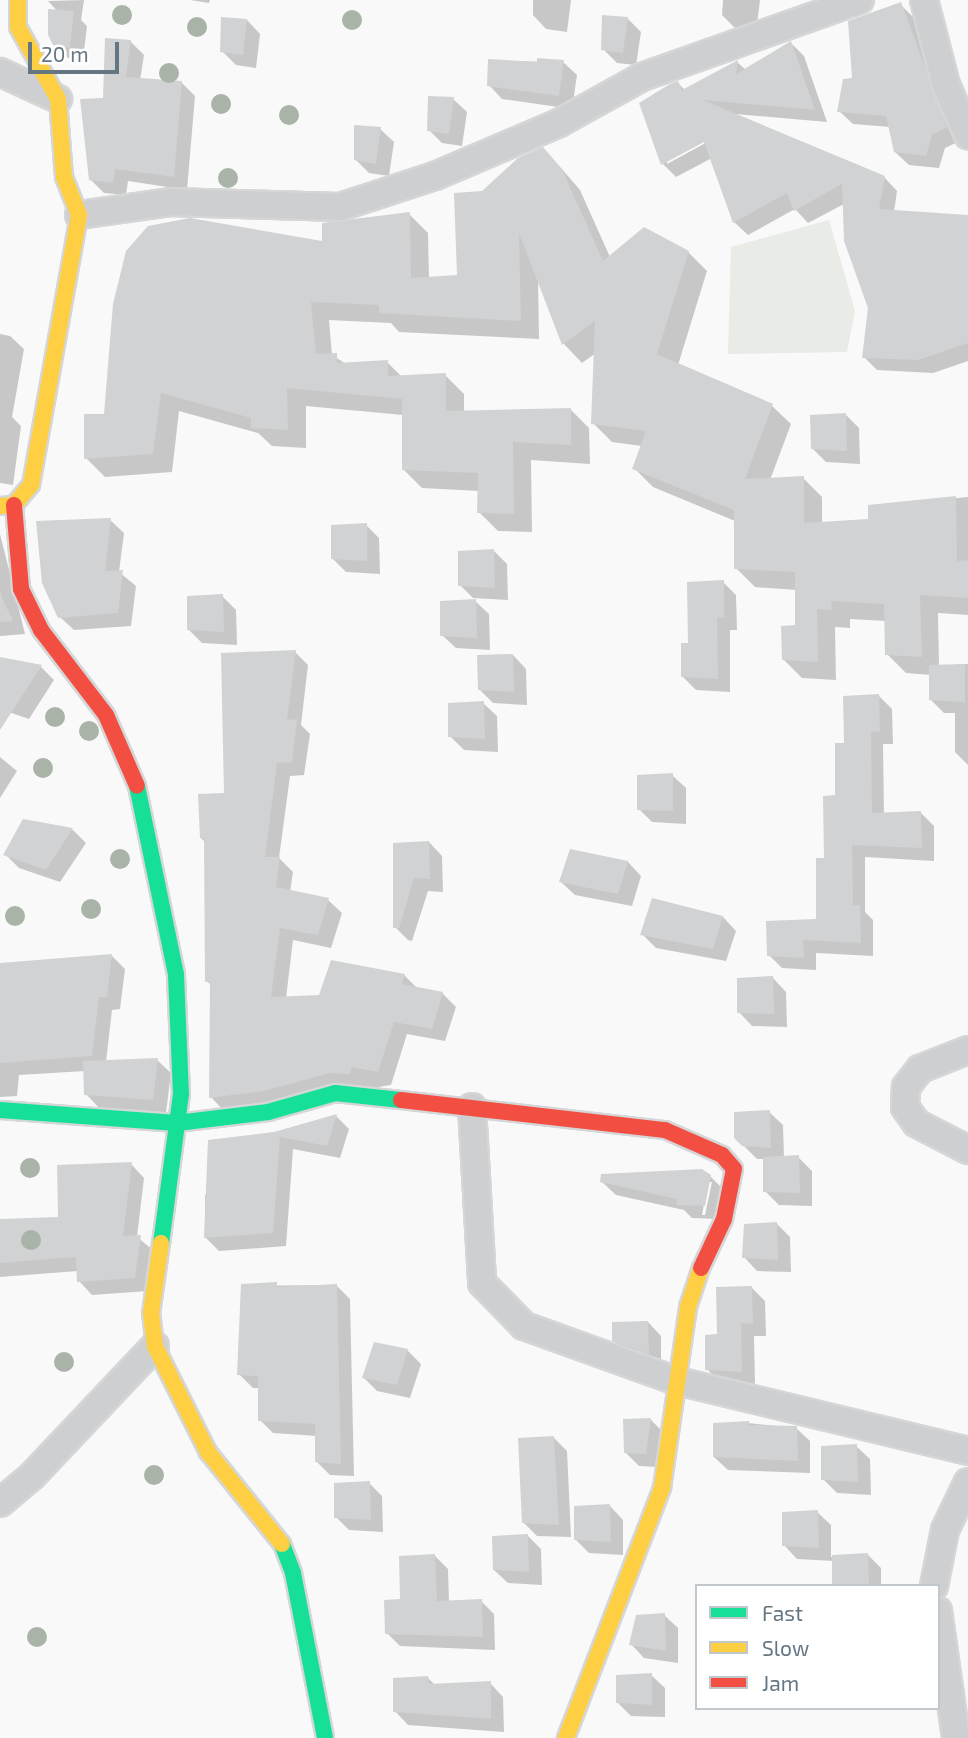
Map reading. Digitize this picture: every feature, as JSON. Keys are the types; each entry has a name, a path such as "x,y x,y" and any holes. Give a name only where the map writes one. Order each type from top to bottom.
{"street":[{"path":"18,0 18,27 58,99 64,177 79,215 31,485 7,506 21,589 41,630 106,715 135,775 176,975 181,1043 177,1123 152,1303 155,1346 208,1452 281,1541 293,1573 325,1738"},
{"path":"79,215 170,202 340,207 435,176 534,134 642,78 860,0"},
{"path":"924,0 946,85 968,135"},
{"path":"0,72 58,99"},
{"path":"968,1050 920,1069 906,1087 905,1107 916,1123 968,1150"},
{"path":"0,1110 177,1123 268,1112 335,1094 665,1130 722,1155 734,1169 724,1219 699,1271 688,1307 662,1488 652,1522 566,1738"},
{"path":"472,1107 482,1283 524,1326 677,1381 968,1451"},
{"path":"0,1503 32,1476 155,1346"},
{"path":"934,1584 945,1530 968,1482"},
{"path":"940,1622 960,1735"}],"shaded area":[{"path":"829,220 855,311 847,352 728,354 731,247"}],"building":[{"path":"901,2 947,127 932,135 926,156 894,152 886,116 837,112 843,79 852,78 848,21"},
{"path":"48,9 74,11 70,48 53,45 48,35"},
{"path":"602,15 628,17 623,53 601,50"},
{"path":"221,17 247,19 243,55 220,52"},
{"path":"105,38 131,40 126,77 182,81 174,177 115,169 113,183 89,180 80,99 103,98"},
{"path":"791,41 815,110 703,100 885,176 879,209 968,215 968,343 918,360 862,358 868,308 844,241 842,184 794,211 787,193 733,223 704,142 661,165 639,103 678,81 682,90 738,60 736,74"},
{"path":"537,58 564,60 559,96 487,86 488,59 537,62"},
{"path":"428,96 454,97 449,134 427,131"},
{"path":"354,125 381,127 376,164 354,160"},
{"path":"543,147 562,169 603,261 644,227 689,251 657,354 773,404 745,479 804,476 804,523 868,519 868,505 956,496 957,561 968,560 968,598 920,595 922,657 885,655 884,604 831,601 832,610 817,609 818,662 782,660 781,626 795,625 795,572 734,569 734,510 632,469 646,431 591,424 595,321 562,345 519,233 521,321 379,313 379,305 311,302 316,354 337,353 337,363 388,360 388,376 446,373 446,411 571,408 571,445 513,442 514,514 477,513 478,473 402,470 402,399 287,388 288,430 251,428 251,418 161,393 153,454 84,459 84,414 104,414 113,304 126,251 148,226 190,218 322,241 322,223 410,212 411,278 457,275 454,193 482,191 518,158"},
{"path":"846,413 847,451 811,449 810,415"},
{"path":"111,518 105,571 123,570 118,613 58,618 42,583 36,521"},
{"path":"367,523 367,561 331,559 331,525"},
{"path":"494,549 495,588 458,586 458,551"},
{"path":"724,580 724,618 717,617 718,679 681,677 681,643 688,643 687,582"},
{"path":"0,590 2,598 13,621 0,622"},
{"path":"223,594 224,632 187,630 187,596"},
{"path":"476,599 477,638 440,636 440,601"},
{"path":"296,650 287,720 297,719 292,762 277,763 265,857 280,857 276,887 329,898 318,935 280,928 271,997 319,995 331,960 405,974 402,984 443,992 432,1029 394,1022 378,1072 352,1067 350,1074 330,1073 264,1091 209,1098 210,982 205,982 204,838 200,838 198,794 224,793 221,653"},
{"path":"513,654 514,692 478,690 477,655"},
{"path":"0,657 42,665 0,730"},
{"path":"965,664 965,702 929,700 929,665"},
{"path":"879,694 880,732 871,731 872,813 921,811 922,848 852,845 853,905 860,905 861,943 803,940 804,958 767,956 766,921 816,919 816,858 824,858 823,796 835,795 835,743 844,743 843,696"},
{"path":"484,701 485,739 448,737 448,703"},
{"path":"673,773 673,811 637,810 637,775"},
{"path":"23,819 73,828 46,870 3,855"},
{"path":"429,841 430,879 414,878 399,928 393,928 393,843"},
{"path":"570,849 628,861 618,894 559,882"},
{"path":"652,898 723,916 713,949 640,935"},
{"path":"112,954 107,997 99,997 92,1056 0,1063 0,963"},
{"path":"773,976 774,1014 737,1013 737,978"},
{"path":"158,1058 153,1100 84,1095 83,1061"},
{"path":"770,1110 771,1148 742,1146 734,1138 734,1112"},
{"path":"337,1114 327,1146 280,1137 273,1233 204,1238 208,1140 274,1132"},
{"path":"799,1155 800,1193 763,1192 763,1157"},
{"path":"132,1162 123,1236 141,1235 135,1278 77,1282 76,1257 0,1263 0,1219 58,1217 57,1165"},
{"path":"702,1169 711,1175 705,1206 677,1205 677,1199 600,1182 601,1174"},
{"path":"777,1222 778,1260 742,1258 744,1224"},
{"path":"277,1282 277,1287 337,1284 341,1464 315,1462 315,1424 258,1421 258,1376 237,1375 241,1284"},
{"path":"752,1286 753,1324 741,1323 742,1372 705,1370 705,1335 717,1334 716,1287"},
{"path":"648,1321 649,1354 612,1341 612,1322"},
{"path":"374,1342 408,1349 397,1385 362,1378"},
{"path":"651,1418 646,1454 624,1453 623,1419"},
{"path":"749,1421 749,1425 797,1426 798,1461 713,1457 713,1423"},
{"path":"554,1436 559,1525 522,1523 518,1438"},
{"path":"857,1444 858,1482 821,1480 821,1446"},
{"path":"370,1481 371,1520 334,1518 334,1483"},
{"path":"610,1504 611,1542 574,1540 574,1506"},
{"path":"818,1510 819,1548 782,1546 782,1512"},
{"path":"528,1534 529,1572 493,1570 492,1536"},
{"path":"868,1553 869,1584 832,1584 832,1555"},
{"path":"435,1554 437,1601 482,1599 483,1637 385,1634 384,1600 400,1599 399,1556"},
{"path":"665,1613 666,1651 629,1645 636,1615"},
{"path":"652,1673 652,1705 616,1703 616,1675"},
{"path":"428,1676 429,1684 491,1681 491,1719 393,1712 393,1678"}],"traffic: fast":[{"path":"137,786 176,975 181,1094 161,1243"},
{"path":"0,1110 177,1123 268,1112 335,1093 401,1100"},
{"path":"282,1544 293,1573 325,1738"}],"traffic: slow":[{"path":"0,506 14,505 31,485 79,215 64,177 58,99 18,27 18,0"},
{"path":"161,1243 151,1313 155,1346 208,1452 282,1544"},
{"path":"566,1738 662,1488 688,1307 701,1268"}],"traffic: jam":[{"path":"14,505 21,589 41,630 106,715 137,786"},
{"path":"401,1100 665,1130 722,1155 734,1169 724,1219 701,1268"}]}
